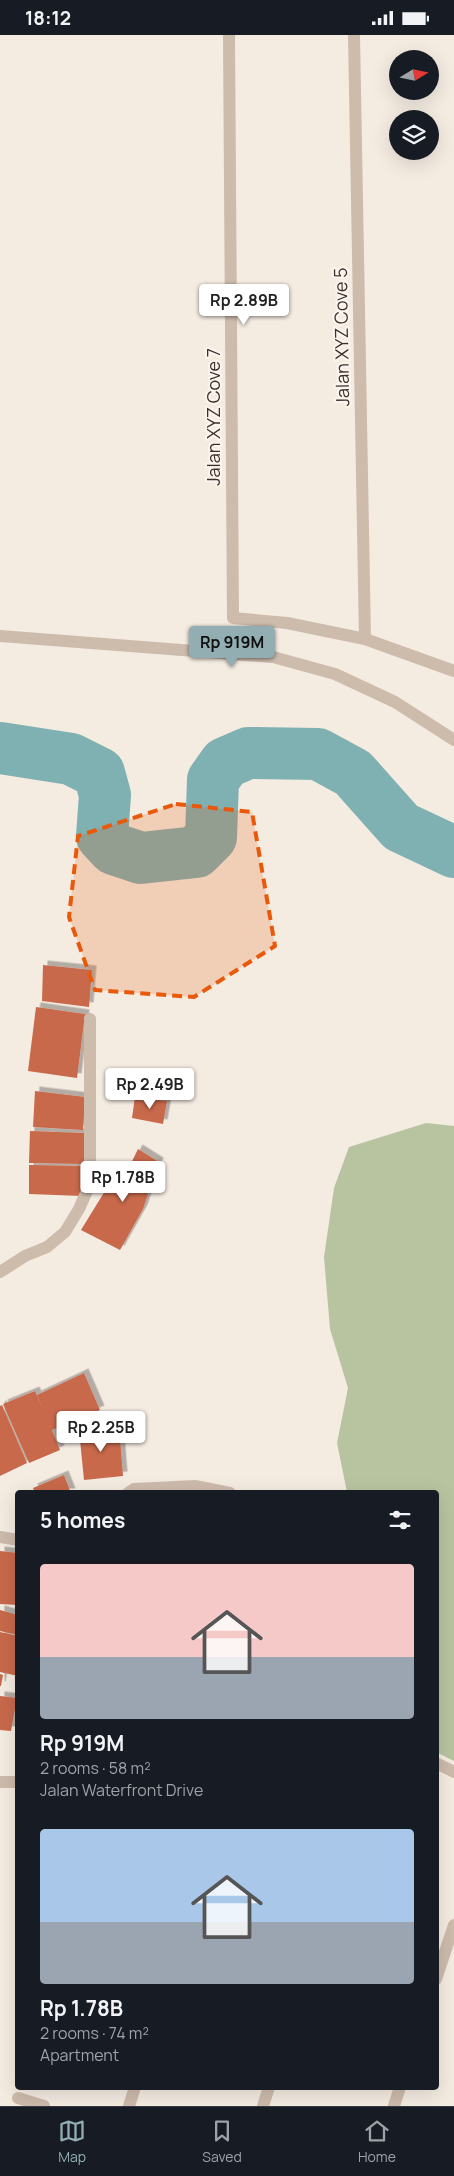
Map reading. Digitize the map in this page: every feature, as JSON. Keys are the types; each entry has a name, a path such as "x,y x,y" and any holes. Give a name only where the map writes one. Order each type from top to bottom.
{"street":[{"name":"Jalan XYZ Cove 7","path":"228,35 232,618 287,623 366,639"},
{"name":"Jalan XYZ Cove 5","path":"354,35 366,639"},
{"path":"0,636 273,657 335,674 394,702 454,740"},
{"path":"366,639 454,671"},
{"path":"0,1272 25,1256 47,1247 65,1232 79,1209 90,1184 92,1112 90,1019"},
{"path":"132,1490 195,1486 215,1490"},
{"path":"0,1537 15,1540"},
{"path":"439,1764 454,1772"},
{"path":"0,1782 15,1782"},
{"path":"454,1925 439,1963 454,1968"},
{"path":"128,2106 134,2090"},
{"path":"263,2106 268,2090"},
{"path":"394,2106 399,2090"},
{"path":"18,2098 44,2106"}],"highlighted area":[{"path":"176,804 252,812 275,946 194,997 95,990 69,917 78,836"}],"green space":[{"path":"426,1123 454,1126 454,1761 439,1754 439,1490 347,1490 337,1443 348,1388 330,1329 324,1257 334,1188 349,1147"}],"building":[{"path":"43,965 92,970 89,1007 42,1001"},
{"path":"36,1007 85,1014 77,1078 28,1071"},
{"path":"35,1091 85,1097 83,1130 33,1127"},
{"path":"135,1097 167,1101 163,1124 132,1118"},
{"path":"30,1131 85,1133 84,1164 29,1163"},
{"path":"138,1149 159,1162 143,1209 120,1250 81,1230 108,1186 117,1192"},
{"path":"29,1165 84,1166 82,1196 29,1194"},
{"path":"84,1373 100,1410 52,1430 60,1450 29,1463 3,1404 35,1391 45,1414 37,1395"},
{"path":"2,1405 27,1463 0,1476 0,1406"},
{"path":"119,1426 123,1476 84,1480 79,1430"},
{"path":"64,1475 70,1490 34,1490 33,1488"},
{"path":"0,1551 15,1553 15,1605 0,1604"},
{"path":"0,1610 15,1614 15,1634 0,1631"},
{"path":"0,1632 15,1635 15,1675 0,1672"},
{"path":"0,1674 3,1675 1,1686 0,1686"},
{"path":"0,1696 15,1698 11,1731 0,1730"}],"waterway":[{"path":"0,748 71,759 99,773 105,795 102,836 114,849 141,858 196,852 211,837 213,780 225,763 248,753 318,754 353,773 401,827 454,852"}]}
